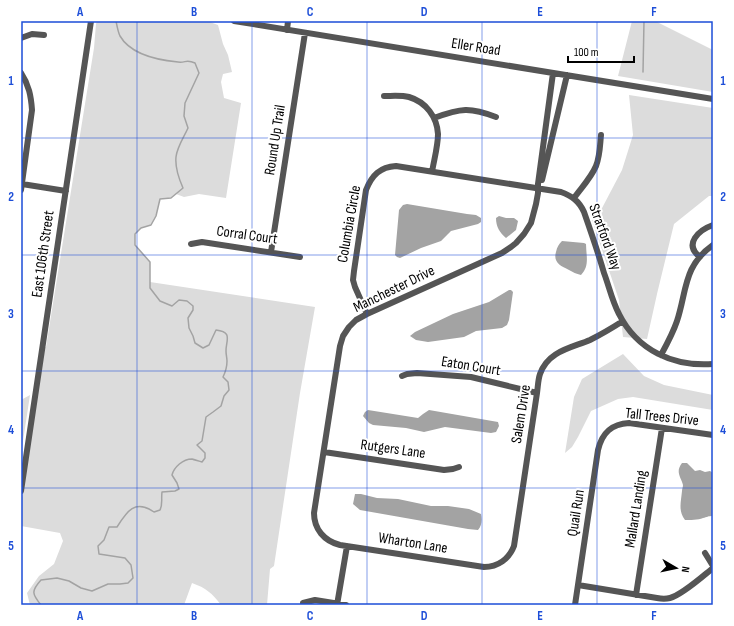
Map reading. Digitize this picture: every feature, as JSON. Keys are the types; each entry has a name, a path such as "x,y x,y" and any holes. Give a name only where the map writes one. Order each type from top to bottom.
{"street":[{"name":"East 106th Street","path":"21,491 91,21"},
{"name":"Eller Road","path":"234,21 713,99"},
{"path":"287,30 288,21"},
{"name":"Round Up Trail","path":"271,252 306,33"},
{"path":"21,38 32,34 44,35"},
{"path":"21,73 30,91 32,110 21,187 66,191"},
{"name":"Manchester Drive","path":"318,528 315,521 314,512 340,346 344,336 349,327 356,320 502,253 516,243 524,234 534,212 553,73"},
{"name":"Manchester Drive","path":"538,189 546,166 566,75"},
{"path":"384,96 410,98 424,105 434,118 438,136 432,172"},
{"path":"434,118 463,109 480,111 496,117"},
{"path":"574,198 596,167 600,151 601,134"},
{"name":"Columbia Circle","path":"367,314 355,287 354,280 366,190 369,182 375,174 381,170 390,166 410,168"},
{"name":"Stratford Way","path":"410,168 561,192 574,198 584,212 614,302 628,329 637,339 653,351 672,360 703,365 713,364"},
{"path":"700,257 693,250 692,245 694,240 704,229 713,225"},
{"name":"Corral Court","path":"191,244 202,242 300,256"},
{"path":"661,355 677,320 688,275 705,251 713,245"},
{"name":"Salem Drive","path":"508,556 512,550 515,539 540,375 546,364 558,352 599,335 623,321"},
{"name":"Eaton Court","path":"402,376 417,373 466,376 537,392"},
{"name":"Tall Trees Drive","path":"610,429 616,425 629,423 713,436"},
{"name":"Mallard Landing","path":"636,595 662,428"},
{"name":"Quail Run","path":"575,605 598,450 603,437 610,429"},
{"name":"Rutgers Lane","path":"324,452 444,470 459,467"},
{"name":"Wharton Lane","path":"318,528 320,534 326,540 336,544 484,567 497,565 508,556"},
{"path":"338,604 347,546"},
{"path":"578,585 636,595 663,602 680,593 713,567 706,553"},
{"path":"303,603 315,600 346,605"}],"shaded area":[{"path":"97,21 207,21 218,25 232,72 223,74 221,82 224,98 241,103 226,198 199,194 184,197 176,194 171,198 160,199 156,216 151,225 141,228 135,234 135,245 150,262 150,282 315,307 300,393 274,566 270,569 267,605 221,605 208,591 192,583 184,605 30,605 27,593 39,576 54,564 63,541 60,533 21,526 21,505 44,347 46,347 94,48"},
{"path":"632,21 655,21 713,50 713,92 618,76"},
{"path":"629,95 713,108 713,196 709,196 674,224 647,339 623,337 619,300 592,220 601,210 622,170 633,135"},
{"path":"407,204 476,215 481,218 481,222 451,231 441,241 400,258 395,255 399,210 403,205"},
{"path":"499,216 514,218 518,221 516,230 506,238 500,232 496,221 496,218"},
{"path":"562,241 586,244 587,264 581,275 563,267 556,261 556,250"},
{"path":"509,290 513,292 509,320 507,325 502,328 476,331 464,337 428,342 416,340 410,336 415,332 453,314 489,302"},
{"path":"623,354 644,376 664,385 713,395 713,410 633,397 618,399 591,411 572,447 565,453 574,397 582,379"},
{"path":"30,395 21,454 21,400"},
{"path":"368,410 418,418 429,410 498,422 499,426 496,432 491,433 445,427 424,432 406,428 373,425 363,416"},
{"path":"682,463 687,463 695,471 710,471 713,473 713,516 689,520 685,520 683,517 680,506 683,485 679,474 679,469"},
{"path":"355,494 377,498 398,499 431,506 448,506 469,509 481,514 482,520 478,530 360,510 353,504"}],"waterway":[{"path":"41,605 34,595 34,590 41,580 57,578 69,581 81,588 92,591 108,584 128,583 133,578 131,565 125,558 99,554 98,546 104,540 109,527 117,527 124,516 132,509 142,507 154,512 160,510 162,504 162,492 175,491 179,489 172,475 179,464 189,459 202,462 205,458 205,453 197,445 202,441 206,417 221,406 224,396 229,390 228,382 223,377 227,365 227,335 216,330 209,345 203,348 195,343 189,328 188,318 193,310 193,306 187,301 179,300 172,306 160,301 150,288 150,262 135,245 135,234 141,228 151,225 156,216 160,199 171,198 183,188 176,165 176,157 179,146 188,128 184,116 185,103 199,73 195,63 153,58 131,48 120,36 116,21"},
{"path":"643,72 644,21"}]}
